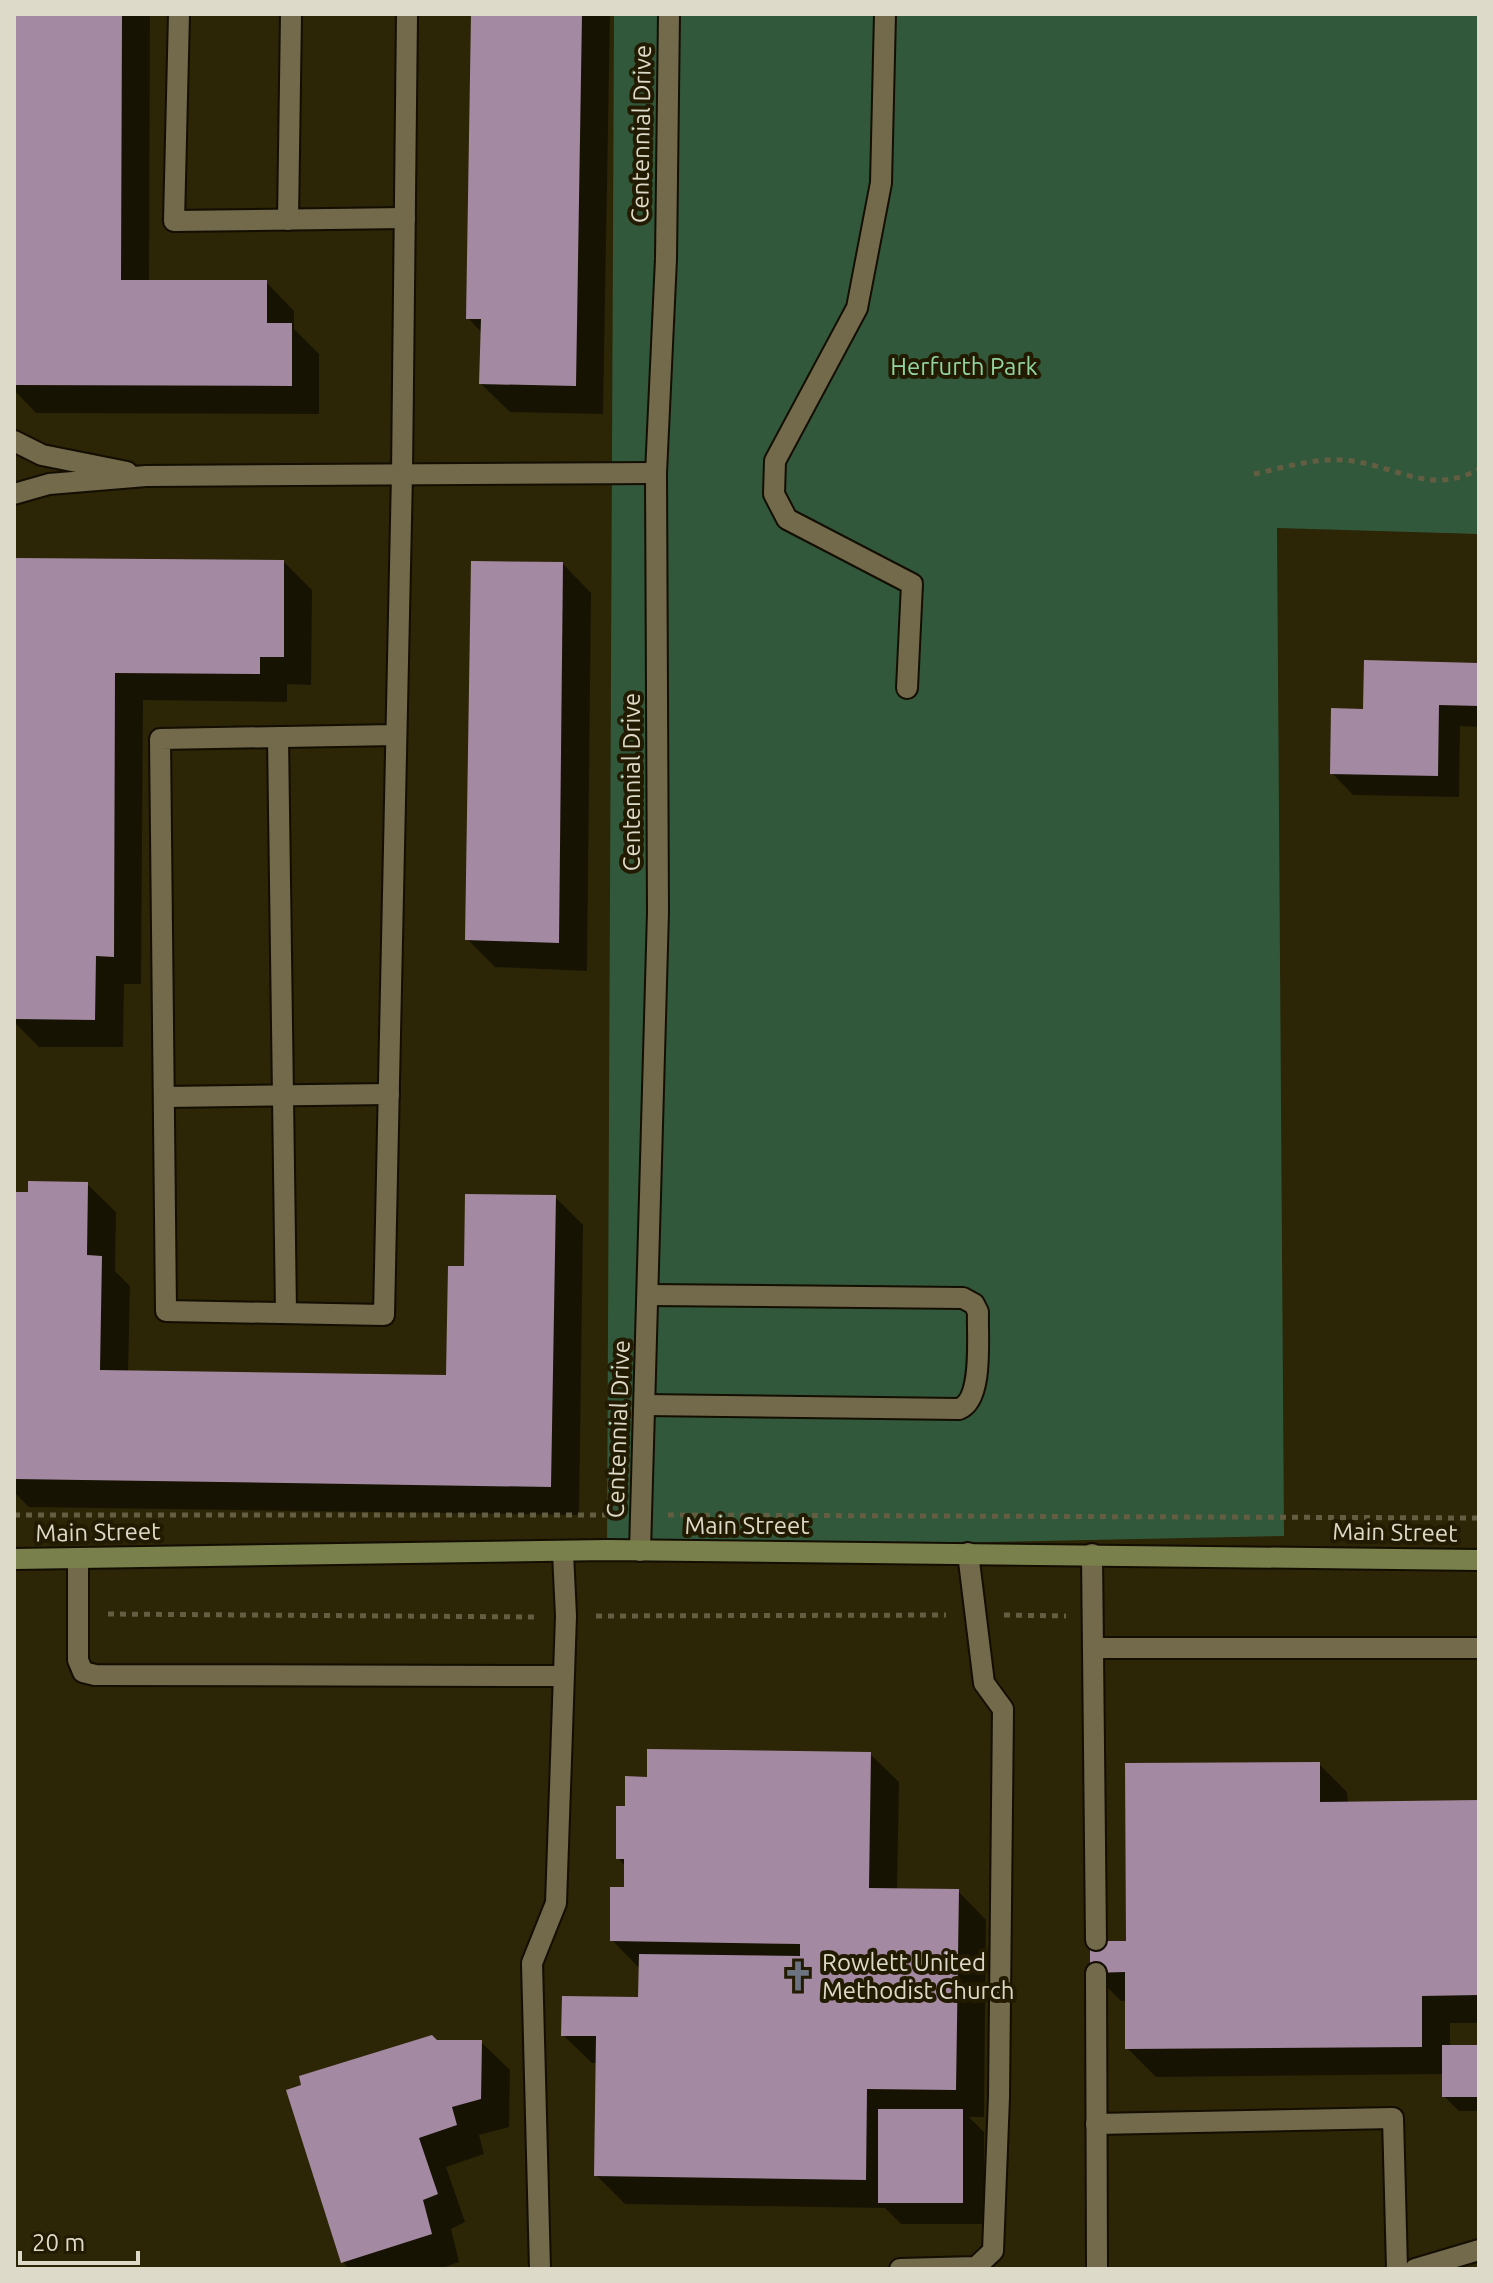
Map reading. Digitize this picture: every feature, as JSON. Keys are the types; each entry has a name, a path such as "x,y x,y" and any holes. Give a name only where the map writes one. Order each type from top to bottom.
{"street":[{"path":"179,14 174,221 405,218"},
{"path":"288,220 291,14"},
{"path":"396,735 160,739 166,1311 384,1315 402,474 407,14"},
{"name":"Centennial Drive","path":"640,1551 658,912 656,473 666,259 669,14"},
{"path":"885,14 881,183 857,308 775,461 774,494 787,519 912,584 907,688"},
{"path":"14,441 42,455 146,476"},
{"path":"14,494 49,484 146,476 656,473"},
{"path":"278,737 286,1313"},
{"path":"164,1097 389,1094"},
{"path":"645,1405 959,1409 967,1406 976,1386 978,1312 974,1304 963,1298 649,1295"},
{"name":"Main Street","path":"14,1559 640,1551 1479,1560"},
{"path":"540,2269 532,1963 556,1903 566,1616 563,1553"},
{"path":"900,2269 976,2267 993,2260 999,2097 1003,1709 984,1683 968,1553"},
{"path":"1092,1554 1096,1940"},
{"path":"78,1558 78,1660 83,1672 95,1675 563,1676"},
{"path":"1093,1648 1479,1648"},
{"path":"1096,1973 1097,2269"},
{"path":"1096,2124 1393,2118 1397,2269"},
{"path":"1415,2269 1479,2250"}],"path":[{"path":"1254,474 1321,460 1352,461 1429,482 1468,476 1479,469"},
{"path":"14,1515 1479,1518"},
{"path":"78,1614 1093,1616"}],"green space":[{"name":"Herfurth Park","path":"614,14 1479,14 1479,534 1277,528 1284,1536 607,1550"}],"building":[{"path":"14,14 122,14 121,280 267,280 267,323 292,323 292,386 14,385"},
{"path":"471,14 582,14 576,386 479,384 481,319 466,319"},
{"path":"15,558 284,560 284,657 260,657 260,674 115,673 114,957 96,956 95,1020 14,1019"},
{"path":"471,561 563,562 559,943 465,940"},
{"path":"1364,660 1479,663 1479,706 1439,705 1438,776 1330,774 1331,708 1363,709"},
{"path":"28,1181 88,1182 87,1255 102,1256 100,1370 446,1375 448,1266 464,1266 465,1194 556,1195 551,1487 14,1479 14,1192 28,1192"},
{"name":"Rowlett United Methodist Church","path":"647,1749 871,1752 869,1888 959,1889 956,2090 867,2089 866,2180 594,2176 596,2036 561,2036 562,1996 638,1997 639,1954 800,1956 800,1944 610,1941 610,1887 624,1887 624,1859 616,1859 616,1806 625,1806 625,1776 647,1777"},
{"path":"1320,1762 1320,1802 1479,1800 1479,1995 1422,1996 1422,2047 1125,2049 1125,1972 1090,1973 1090,1941 1126,1941 1125,1763"},
{"path":"432,2035 437,2040 482,2040 481,2099 452,2107 457,2125 419,2138 438,2194 423,2200 432,2234 341,2263 286,2090 301,2085 299,2076"},
{"path":"1442,2045 1479,2045 1479,2097 1442,2097"},
{"path":"878,2109 963,2109 963,2203 878,2203"}],"place":[{"name":"Rowlett United Methodist Church","path":"798,1976"}]}
